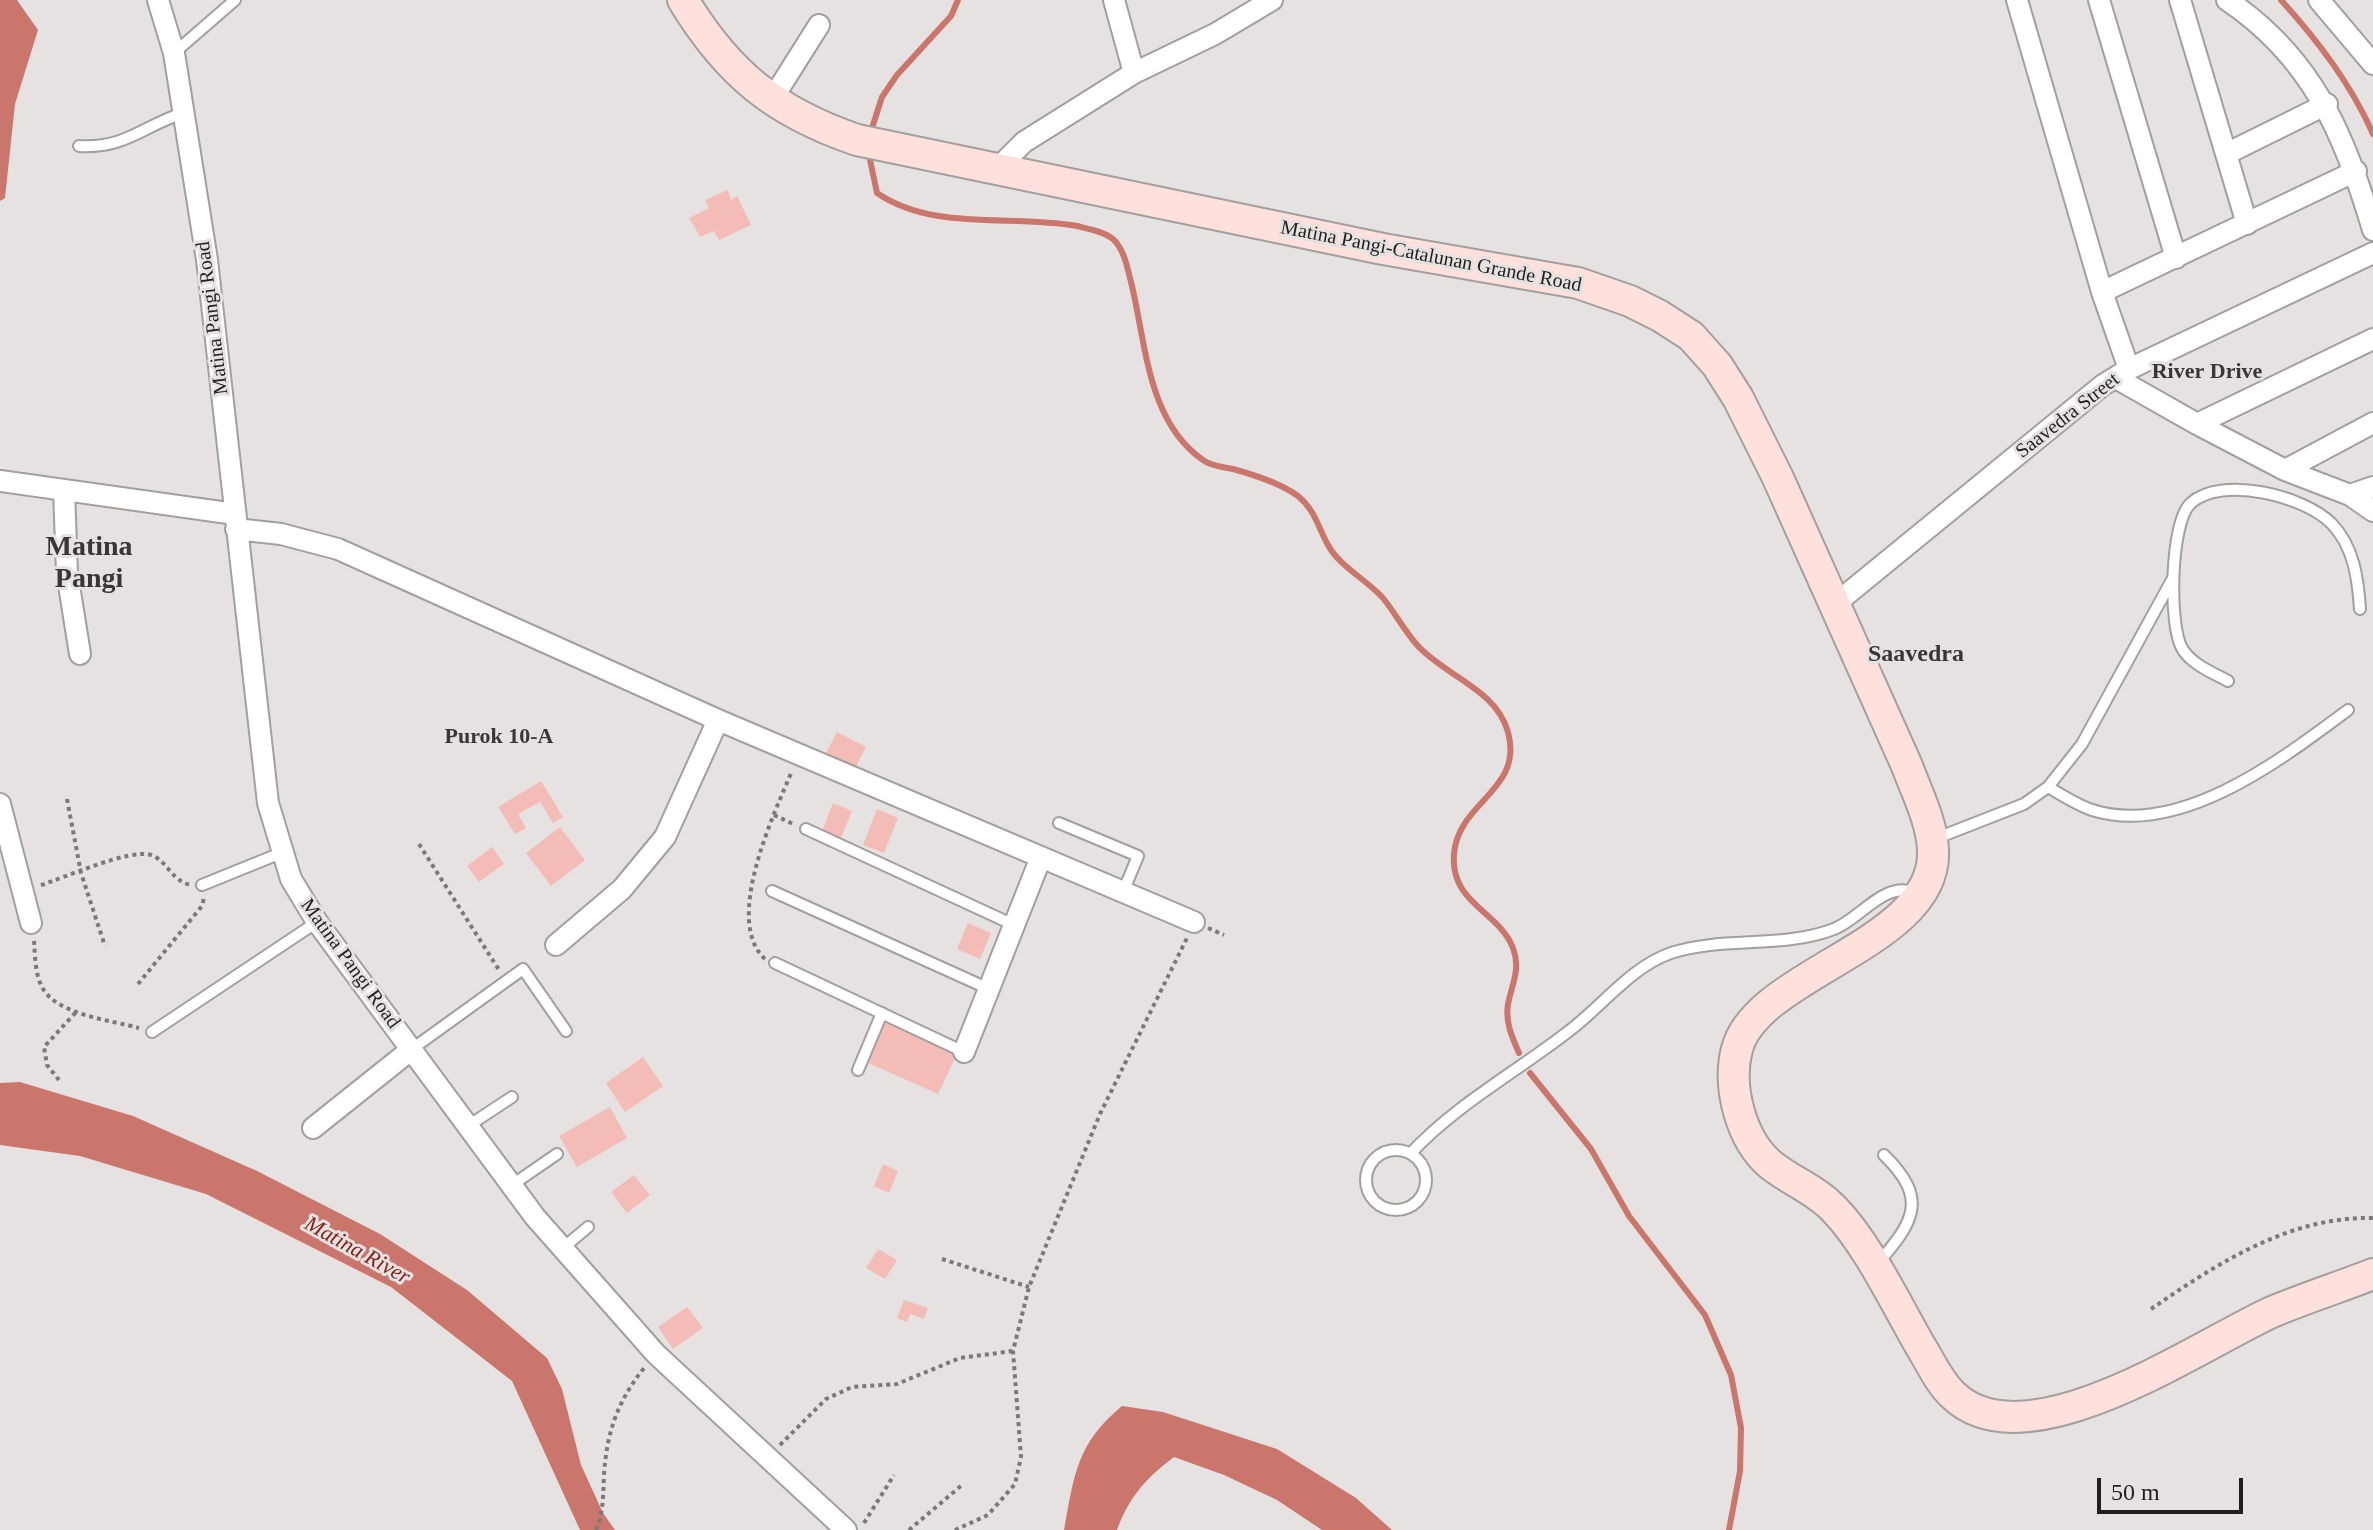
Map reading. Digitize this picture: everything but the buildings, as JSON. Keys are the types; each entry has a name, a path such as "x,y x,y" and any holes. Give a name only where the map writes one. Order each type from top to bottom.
{"street":[{"name":"Matina Pangi Road","path":"158,0 174,53 207,260 268,803 281,853 303,903 512,1185 563,1248 656,1354 846,1530"},
{"name":"Matina Pangi-Catalunan Grande Road","path":"683,0 722,56 771,101 824,129 857,140 1383,249 1578,283 1630,301 1691,336 1717,365 1738,398 1907,766 1932,840 1933,865 1918,894 1864,945 1763,1008 1743,1032 1734,1065 1738,1105 1755,1148 1772,1165 1834,1209 1874,1267 1942,1382 1964,1404 1998,1416 2028,1416 2097,1399 2139,1381 2273,1312 2373,1274"},
{"path":"1114,0 1134,73"},
{"path":"998,168 1024,142 1134,73 1215,34 1272,0"},
{"path":"2017,0 2102,292 2122,374 2197,424 2285,470 2350,495 2373,511"},
{"path":"2099,0 2176,258"},
{"path":"2180,0 2247,224"},
{"path":"2227,0 2248,14 2288,52 2327,104 2356,171 2373,230"},
{"path":"2319,0 2373,64"},
{"path":"771,101 819,25"},
{"path":"2226,154 2327,104"},
{"path":"2102,292 2356,171"},
{"name":"Saavedra Street","path":"1835,604 2122,374 2373,253"},
{"path":"2197,424 2373,339"},
{"path":"2285,470 2373,423"},
{"path":"0,481 236,521 338,549 718,720 1194,922"},
{"path":"2350,495 2373,487"},
{"path":"64,490 67,573 80,654"},
{"path":"556,945 622,889 665,837 718,720"},
{"path":"0,804 31,923"},
{"path":"964,1052 1041,857"},
{"path":"313,1128 412,1049"}],"lane":[{"path":"174,53 235,0"},
{"path":"79,146 103,148 129,140 161,120 185,112"},
{"path":"2228,681 2203,668 2184,652 2176,635 2174,576 2178,525 2189,504 2213,490 2250,490 2303,504 2332,523 2348,547 2357,575 2360,609"},
{"path":"1932,840 2024,804 2048,787 2082,744 2174,576"},
{"path":"2048,787 2091,810 2115,814 2182,807 2237,785 2283,758 2348,710"},
{"path":"1059,823 1138,856 1123,892"},
{"path":"806,829 1014,925"},
{"path":"202,885 281,853"},
{"path":"1411,1153 1443,1122 1565,1035 1648,964 1687,949 1712,944 1817,935 1849,922 1887,893 1906,890 1918,894"},
{"path":"772,891 989,989"},
{"path":"152,1032 317,922"},
{"path":"775,963 964,1052"},
{"path":"412,1049 523,969 566,1031"},
{"path":"858,1070 882,1013"},
{"path":"468,1126 512,1097"},
{"path":"1388,1150 1411,1153 1426,1171 1423,1195 1405,1209 1381,1207 1367,1188 1370,1165 1388,1150"},
{"path":"512,1185 557,1154"},
{"path":"1874,1267 1908,1227 1912,1206 1911,1188 1884,1155"},
{"path":"563,1248 588,1227"}],"path":[{"path":"775,963 755,949 750,921 753,882 774,815 800,754"},
{"path":"67,799 81,873 105,946"},
{"path":"774,815 806,829"},
{"path":"419,844 506,981"},
{"path":"23,891 140,853 157,858 182,883 202,885 202,906 138,984"},
{"path":"955,1530 988,1515 1015,1484 1021,1457 1013,1351 1029,1287 1100,1114 1194,922"},
{"path":"31,923 41,986 48,998 77,1011 152,1032"},
{"path":"59,1080 47,1065 44,1047 77,1011"},
{"path":"2151,1309 2215,1265 2255,1244 2323,1223 2348,1218 2373,1218"},
{"path":"942,1259 1029,1287"},
{"path":"768,1460 826,1399 852,1387 897,1384 981,1352 1013,1351"},
{"path":"596,1530 603,1513 608,1443 618,1405 656,1354"},
{"path":"859,1530 894,1475"},
{"path":"909,1530 962,1485"}],"water":[{"path":"0,0 17,0 38,30 15,104 5,198 0,201"},
{"name":"Matina River","path":"20,1082 133,1116 257,1171 380,1234 467,1290 547,1358 562,1389 581,1465 603,1513 615,1530 580,1530 512,1381 391,1287 206,1194 80,1156 0,1145 0,1083"},
{"path":"1122,1406 1163,1412 1277,1449 1356,1498 1392,1530 1322,1530 1277,1500 1224,1475 1174,1457 1140,1489 1117,1530 1064,1530 1080,1461 1095,1433"}],"waterway":[{"path":"872,128 882,97 897,75 951,16 958,0"},
{"path":"2281,0 2333,64 2373,134"},
{"path":"870,160 877,193 923,213 974,220 1077,226 1113,239 1127,267 1146,357 1160,404 1185,444 1209,464 1258,477 1283,487 1304,501 1333,553 1383,598 1417,645 1481,694 1502,717 1508,732 1510,752 1507,768 1499,783 1466,821 1454,854 1460,885 1506,935 1513,948 1516,970 1507,1017 1519,1053"},
{"path":"1530,1073 1591,1149 1629,1216 1705,1315 1731,1375 1741,1428 1740,1471 1729,1530"}],"district":[{"name":"River Drive","path":"2207,372"},
{"name":"Matina Pangi","path":"89,564"},
{"name":"Saavedra","path":"1916,655"},
{"name":"Purok 10-A","path":"499,737"}]}
